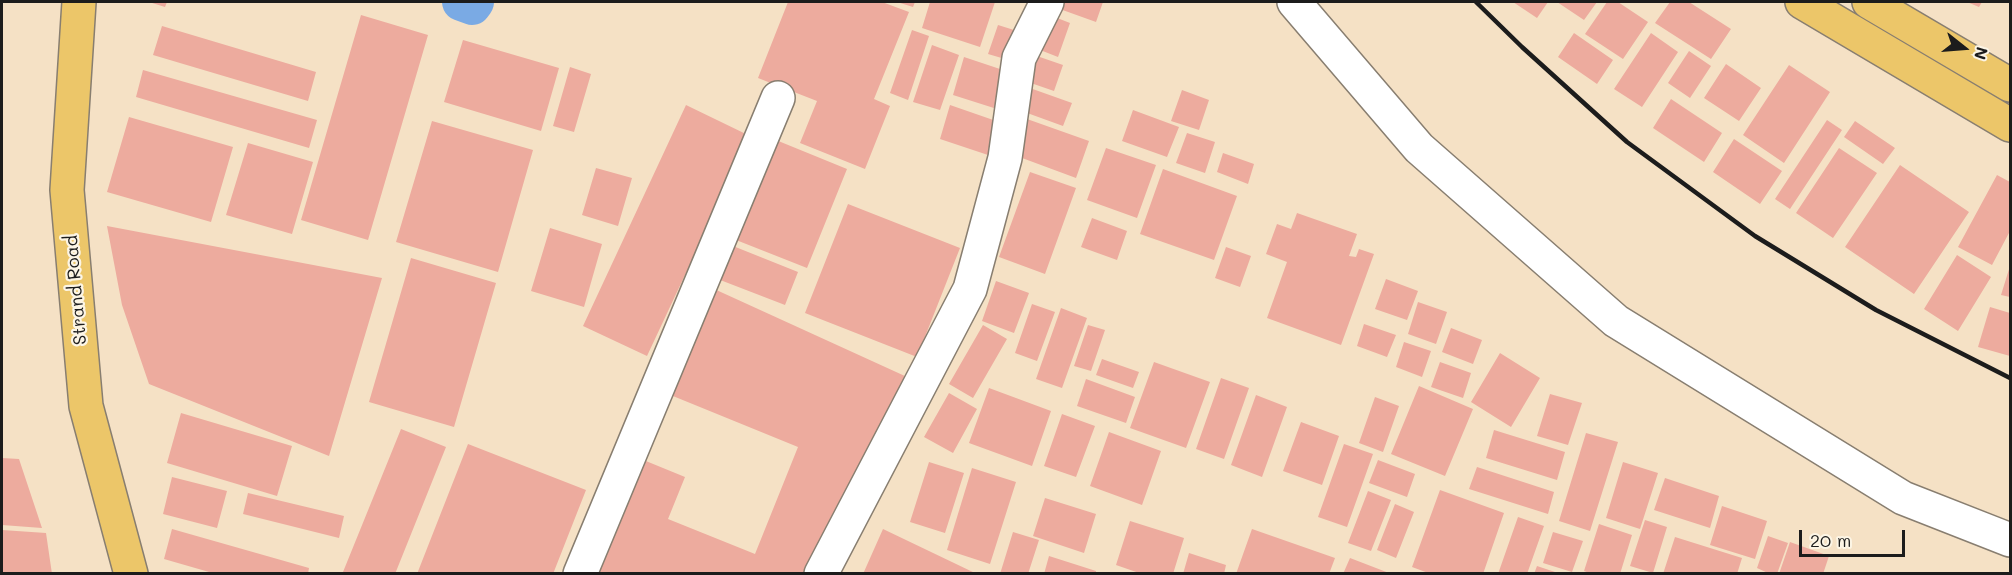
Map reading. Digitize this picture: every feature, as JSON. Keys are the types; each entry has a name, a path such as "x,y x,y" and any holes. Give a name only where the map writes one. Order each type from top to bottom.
{"main road":[{"name":"Strand Road","path":"79,2 67,190 86,406 131,573"},
{"path":"1803,2 2010,125"},
{"path":"1869,2 2010,85"}],"street":[{"path":"821,573 970,290 1005,158 1019,58 1047,2"},
{"path":"1294,2 1419,148 1617,321 1903,498 2010,540"},
{"path":"580,573 778,98"}],"building":[{"path":"149,2 167,2 165,7"},
{"path":"788,2 882,2 909,12 874,99 890,106 865,169 800,143 817,101 758,78"},
{"path":"897,2 915,2 913,7"},
{"path":"930,2 995,2 980,47 922,28"},
{"path":"1059,2 1103,2 1096,22 1057,8"},
{"path":"1513,2 1548,2 1537,18"},
{"path":"1557,2 1597,2 1584,20"},
{"path":"1607,2 1618,2 1648,22 1623,59 1585,34"},
{"path":"1670,2 1689,2 1731,29 1711,59 1655,23"},
{"path":"1967,2 1982,2 1979,7"},
{"path":"1047,14 1070,23 1058,57 1035,48"},
{"path":"361,15 428,35 368,240 301,220"},
{"path":"998,25 1014,30 1005,59 988,54"},
{"path":"162,26 316,72 308,101 153,55"},
{"path":"912,30 929,36 908,100 890,93"},
{"path":"1574,33 1613,60 1597,84 1558,57"},
{"path":"1651,33 1678,52 1642,107 1614,89"},
{"path":"463,40 559,68 541,131 444,102"},
{"path":"932,45 959,55 940,110 913,102"},
{"path":"1689,51 1711,66 1690,98 1668,83"},
{"path":"1034,55 1063,65 1054,91 1025,81"},
{"path":"964,57 1009,72 997,109 953,95"},
{"path":"1726,64 1761,88 1739,121 1704,98"},
{"path":"1789,65 1830,92 1784,163 1743,135"},
{"path":"570,67 591,74 574,132 553,126"},
{"path":"143,70 317,120 309,148 136,97"},
{"path":"1027,87 1072,103 1063,126 1019,110"},
{"path":"1182,90 1209,100 1199,130 1171,121"},
{"path":"1671,99 1722,133 1704,162 1653,128"},
{"path":"686,105 750,136 647,356 583,326"},
{"path":"950,105 999,122 988,155 940,139"},
{"path":"1133,110 1179,127 1167,157 1122,141"},
{"path":"129,117 233,147 211,222 107,192"},
{"path":"1027,119 1089,141 1076,178 1014,155"},
{"path":"1827,120 1842,130 1790,209 1775,199"},
{"path":"432,121 533,150 498,272 396,242"},
{"path":"1855,121 1895,148 1883,164 1844,137"},
{"path":"1187,133 1215,142 1205,173 1176,163"},
{"path":"771,138 847,169 807,268 731,238"},
{"path":"1734,139 1782,171 1760,204 1713,172"},
{"path":"248,143 313,162 292,234 226,215"},
{"path":"1106,148 1156,165 1137,218 1087,200"},
{"path":"1839,148 1877,173 1833,238 1796,213"},
{"path":"1223,153 1254,164 1248,184 1217,172"},
{"path":"1900,165 1969,212 1914,294 1845,247"},
{"path":"596,168 632,178 618,226 582,215"},
{"path":"1163,169 1237,196 1214,260 1140,234"},
{"path":"1030,172 1076,188 1045,274 999,257"},
{"path":"1997,175 2010,182 2010,231 1992,265 1958,247"},
{"path":"848,204 960,248 917,357 805,313"},
{"path":"1297,213 1357,234 1349,256 1356,257 1359,249 1374,254 1341,345 1267,318 1287,262 1266,254 1277,224 1291,229"},
{"path":"1092,218 1127,231 1117,260 1081,247"},
{"path":"107,226 382,278 329,456 149,384 122,305"},
{"path":"550,228 602,244 584,307 531,291"},
{"path":"728,244 798,272 785,305 715,278"},
{"path":"1226,247 1251,256 1240,287 1215,278"},
{"path":"1957,255 1991,277 1958,331 1924,309"},
{"path":"411,258 496,283 454,427 369,402"},
{"path":"2010,266 2010,297 2001,295"},
{"path":"1386,279 1418,291 1407,320 1375,309"},
{"path":"996,281 1029,293 1014,333 982,321"},
{"path":"712,288 918,382 815,574 595,574 641,459 685,477 668,519 755,554 798,447 668,394"},
{"path":"1418,302 1447,312 1436,344 1408,334"},
{"path":"1032,304 1055,312 1037,361 1015,353"},
{"path":"1990,307 2010,313 2010,356 1978,347"},
{"path":"1061,308 1087,318 1062,388 1036,379"},
{"path":"1364,324 1396,335 1387,357 1357,346"},
{"path":"983,325 1007,339 973,398 949,384"},
{"path":"1088,325 1105,330 1091,371 1074,366"},
{"path":"1451,328 1482,340 1473,364 1442,352"},
{"path":"1404,342 1431,351 1422,377 1396,367"},
{"path":"1500,353 1540,378 1511,427 1471,402"},
{"path":"1102,359 1139,372 1133,388 1096,375"},
{"path":"1154,362 1210,382 1186,448 1130,428"},
{"path":"1440,362 1471,373 1463,398 1431,387"},
{"path":"1221,378 1249,388 1224,459 1196,449"},
{"path":"1086,379 1135,397 1126,423 1077,406"},
{"path":"1419,386 1473,409 1445,476 1391,454"},
{"path":"989,388 1051,411 1032,466 969,443"},
{"path":"949,393 977,409 953,453 924,437"},
{"path":"1550,394 1582,403 1568,445 1537,436"},
{"path":"1256,395 1287,407 1262,477 1231,465"},
{"path":"1375,397 1399,406 1383,452 1359,443"},
{"path":"181,413 292,446 277,496 167,463"},
{"path":"1062,414 1095,426 1076,477 1044,466"},
{"path":"1301,422 1339,436 1322,485 1283,471"},
{"path":"401,429 446,447 395,574 346,574 343,572"},
{"path":"1494,430 1565,452 1557,480 1486,458"},
{"path":"1109,432 1161,451 1142,505 1090,486"},
{"path":"1586,433 1618,442 1590,531 1559,521"},
{"path":"468,444 586,490 553,574 417,574"},
{"path":"1344,444 1373,454 1347,527 1318,517"},
{"path":"2,458 19,459 42,528 2,525"},
{"path":"1378,460 1415,474 1407,497 1369,483"},
{"path":"929,462 964,473 945,533 910,522"},
{"path":"1623,462 1658,473 1640,529 1606,518"},
{"path":"1477,467 1554,492 1548,514 1469,489"},
{"path":"972,468 1016,482 990,564 947,550"},
{"path":"172,477 227,491 217,528 163,514"},
{"path":"1665,478 1719,496 1710,528 1654,510"},
{"path":"1440,490 1504,513 1483,574 1431,574 1412,567"},
{"path":"1368,491 1391,500 1371,551 1348,543"},
{"path":"248,493 344,516 339,538 243,514"},
{"path":"1045,498 1096,514 1084,553 1033,536"},
{"path":"1395,504 1414,512 1396,558 1377,550"},
{"path":"1722,506 1767,521 1755,559 1710,545"},
{"path":"1518,517 1544,526 1527,574 1498,574"},
{"path":"1645,520 1667,527 1653,573 1630,566"},
{"path":"1130,521 1184,538 1173,574 1142,574 1116,565"},
{"path":"1599,524 1632,535 1620,574 1592,574 1584,571"},
{"path":"172,529 309,568 308,574 216,574 164,559"},
{"path":"883,529 977,574 863,574"},
{"path":"1252,529 1335,558 1329,574 1236,574"},
{"path":"2,530 46,533 52,574 2,574"},
{"path":"1013,532 1039,540 1028,574 1000,574"},
{"path":"1553,532 1583,541 1572,572 1543,563"},
{"path":"1768,536 1788,543 1777,574 1770,574 1757,568"},
{"path":"1675,537 1742,558 1737,574 1663,574"},
{"path":"1790,542 1829,556 1823,574 1779,574"},
{"path":"1189,553 1226,565 1224,574 1183,574"},
{"path":"1049,556 1096,571 1096,574 1044,574"},
{"path":"1350,558 1389,573 1389,574 1343,574"},
{"path":"1537,566 1558,573 1558,574 1534,574"}],"waterway":[{"path":"461,2 472,6 475,2"}],"railway":[{"path":"1476,2 1627,142 1755,236 1876,310 2010,378"}]}
